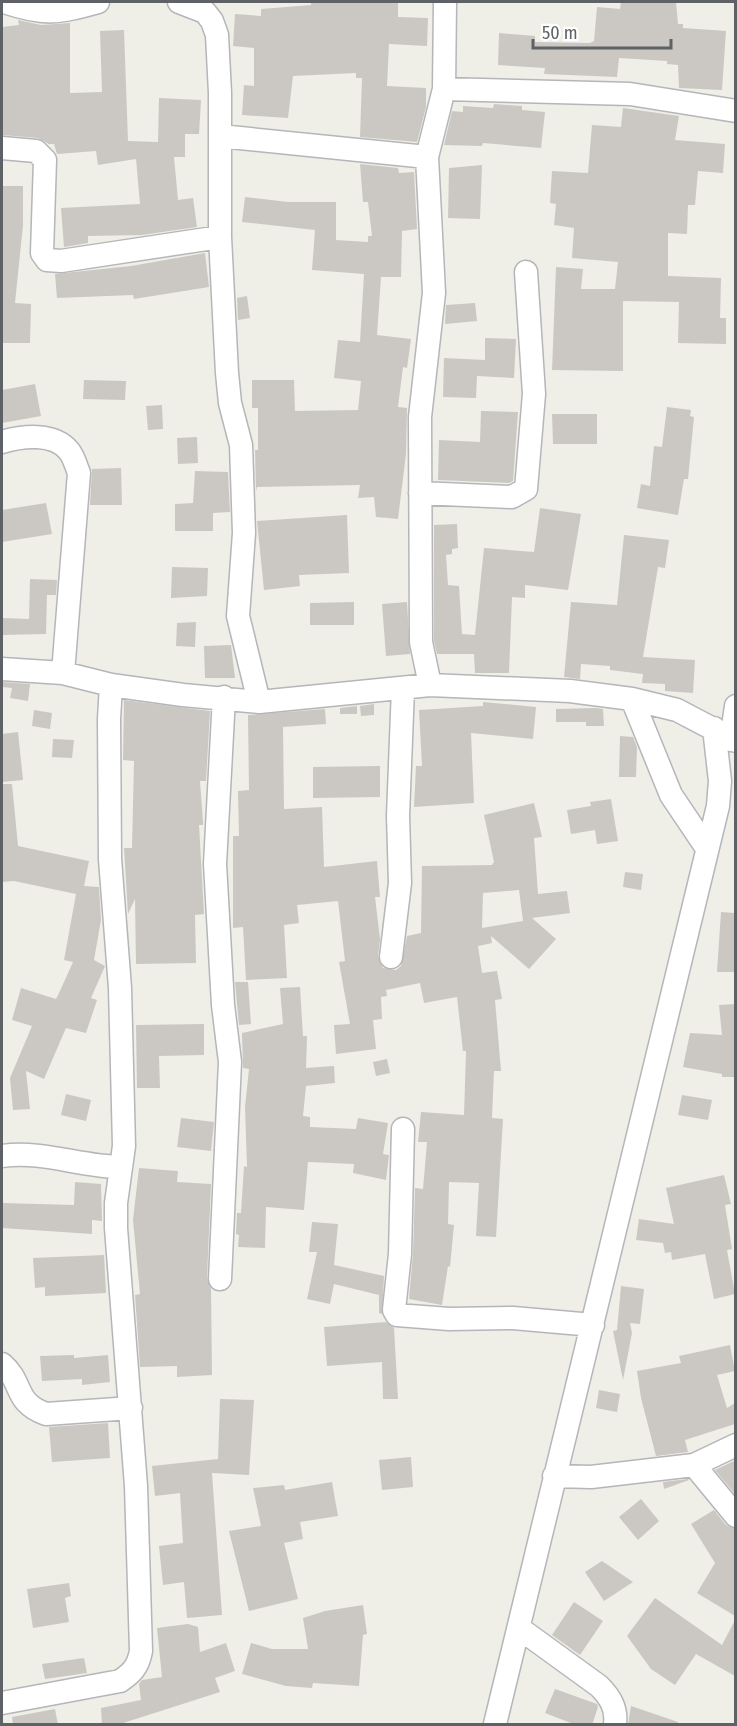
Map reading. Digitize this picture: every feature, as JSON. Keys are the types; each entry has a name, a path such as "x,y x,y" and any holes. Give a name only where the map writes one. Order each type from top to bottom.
{"street":[{"path":"4,2 42,13 69,11 98,2"},
{"path":"179,2 205,12 214,28 220,136 220,237 227,373 230,403 241,445 244,533 238,616 259,702"},
{"path":"430,685 421,642 420,417 434,293 427,157 444,89 445,2"},
{"path":"444,89 630,94 735,111"},
{"path":"220,136 427,157"},
{"path":"2,148 36,151 45,160 42,253 47,260 61,261 220,237"},
{"path":"420,493 512,497 526,489 534,394 526,272"},
{"path":"2,441 24,436 58,441 70,452 79,473 63,673"},
{"path":"2,669 63,673 111,685 259,702 430,685 570,691 632,699 677,710 727,736"},
{"path":"2,1703 120,1681 132,1673 139,1663 141,1652 131,1408 121,1318 116,1228 116,1203 124,1146 120,988 110,859 109,719 111,685"},
{"path":"391,957 400,883 398,816 403,688"},
{"path":"220,1279 230,1062 223,1005 215,864 224,698"},
{"path":"632,699 671,795 706,847"},
{"path":"495,1725 554,1476 593,1325 706,847 718,806 727,736 735,706"},
{"path":"403,1129 400,1254 394,1311 397,1315 449,1319 513,1318 593,1325"},
{"path":"2,1156 38,1154 103,1167 121,1167"},
{"path":"2,1364 16,1382 22,1400 33,1409 46,1414 131,1408"},
{"path":"554,1476 591,1477 694,1465 735,1445"},
{"path":"694,1465 735,1516"},
{"path":"519,1628 599,1686 614,1706 615,1725"}],"building":[{"path":"311,2 398,2 398,17 428,18 427,46 389,44 387,86 426,88 426,107 417,142 360,137 362,78 356,78 356,73 293,76 288,118 242,115 244,85 254,86 254,48 233,46 235,14 261,16 261,9 311,5"},
{"path":"621,2 676,2 678,24 683,24 683,28 726,31 722,90 679,88 678,65 667,64 667,61 619,58 617,77 544,74 545,68 498,65 499,33 535,36 535,42 590,43 594,41 597,7 620,9"},
{"path":"18,20 41,25 70,23 70,93 102,92 100,31 124,30 128,141 158,142 159,98 201,100 199,134 185,134 185,157 174,157 178,200 193,198 197,227 142,235 88,236 88,243 64,247 61,208 140,204 136,159 98,165 96,151 57,154 54,144 38,138 2,135 2,27 19,25"},
{"path":"494,104 522,106 522,110 545,112 541,148 483,143 482,146 444,145 452,111 463,112 463,106 493,108"},
{"path":"623,108 679,116 675,140 725,144 723,173 698,171 695,205 688,205 687,234 668,233 668,276 721,278 720,318 726,318 726,344 678,343 679,302 623,301 623,371 552,370 556,267 583,269 581,289 615,289 618,262 572,258 574,228 554,225 556,204 550,203 552,171 588,173 592,125 621,127"},
{"path":"360,164 398,168 399,173 414,172 417,229 402,231 401,277 381,277 377,335 411,339 407,368 403,367 398,407 407,408 406,454 398,519 376,517 374,497 358,498 360,485 257,487 256,491 255,450 258,450 258,408 252,408 252,380 294,380 295,411 358,410 361,381 334,378 338,340 360,342 364,274 312,270 315,230 242,222 245,197 288,202 336,202 336,240 368,242 368,236 372,236 368,202 363,202"},
{"path":"482,165 480,219 448,218 449,168"},
{"path":"2,186 23,186 23,225 15,303 31,304 30,343 2,343"},
{"path":"205,253 209,287 134,299 133,295 57,298 55,274 131,266"},
{"path":"247,296 250,318 238,320 237,298"},
{"path":"475,303 477,321 445,324 446,305"},
{"path":"485,338 516,339 514,378 477,376 476,398 443,397 444,358 485,360"},
{"path":"84,380 126,381 125,400 83,399"},
{"path":"35,384 41,416 2,423 2,390"},
{"path":"162,405 163,429 148,430 146,406"},
{"path":"667,407 691,410 690,416 694,417 688,479 684,479 678,515 637,508 641,484 650,486 654,446 662,447"},
{"path":"481,411 518,412 513,481 509,483 438,480 439,440 480,442"},
{"path":"552,414 597,414 597,444 553,444"},
{"path":"197,437 198,463 178,464 177,438"},
{"path":"121,468 122,505 90,505 92,469"},
{"path":"195,471 228,472 230,512 213,513 213,531 175,531 175,504 193,503"},
{"path":"46,503 52,534 2,542 2,510"},
{"path":"540,508 581,514 568,590 525,585 525,598 512,597 509,673 475,673 474,654 437,654 434,641 434,525 457,524 458,548 452,549 452,554 446,555 448,585 459,586 462,634 475,635 484,548 534,552"},
{"path":"347,515 349,573 299,575 300,586 264,590 257,521"},
{"path":"624,535 669,540 665,568 658,567 643,657 695,660 693,693 665,691 665,684 642,683 643,674 610,670 610,666 581,664 580,679 564,677 571,602 617,605"},
{"path":"172,567 208,568 207,596 171,598"},
{"path":"30,579 57,580 56,595 47,595 46,634 2,635 2,618 29,619"},
{"path":"354,602 354,625 310,625 310,603"},
{"path":"407,602 410,654 386,656 382,604"},
{"path":"196,622 195,647 176,646 177,623"},
{"path":"231,645 235,678 205,678 204,646"},
{"path":"2,682 30,684 28,701 10,698 12,688 2,687"},
{"path":"124,700 210,711 206,781 200,781 203,825 199,825 204,914 195,915 196,963 136,964 135,899 128,914 124,848 132,848 134,761 123,760"},
{"path":"483,702 536,707 533,739 471,733 474,803 414,807 416,766 422,766 419,710 483,706"},
{"path":"374,704 374,715 361,716 360,706"},
{"path":"357,706 357,714 340,714 340,708"},
{"path":"325,709 326,724 283,727 284,809 322,807 324,867 377,861 380,897 375,897 380,939 378,956 383,968 396,970 401,966 407,936 421,933 422,866 492,865 494,862 484,815 534,803 542,837 534,838 538,894 567,891 570,913 532,918 556,939 529,969 491,936 492,943 478,946 482,973 497,971 502,999 495,1000 501,1071 494,1071 492,1118 503,1119 496,1237 476,1236 479,1183 449,1182 448,1224 454,1225 450,1267 448,1266 442,1305 409,1299 415,1188 423,1189 427,1142 418,1142 421,1112 464,1115 466,1051 463,1051 457,997 424,1003 420,983 386,990 387,996 381,997 382,1019 373,1020 376,1049 336,1054 334,1025 350,1024 339,962 345,961 338,901 297,905 299,923 284,925 287,978 246,980 243,927 233,928 233,836 239,836 238,791 249,790 248,715","holes":["519,890 523,921 482,928 483,893"]},
{"path":"556,709 603,709 604,726 586,726 586,722 556,722"},
{"path":"34,710 52,713 50,729 32,726"},
{"path":"18,732 23,780 2,782 2,734"},
{"path":"620,736 633,737 637,747 636,777 619,777"},
{"path":"53,739 74,740 72,758 52,757"},
{"path":"380,766 380,797 313,798 313,767"},
{"path":"2,784 12,784 18,846 89,861 84,886 99,887 101,920 94,960 105,966 91,998 97,1000 86,1033 66,1028 44,1079 26,1071 30,1109 13,1110 10,1078 32,1026 12,1020 21,988 56,999 73,962 64,960 76,894 14,881 2,882"},
{"path":"611,799 618,841 597,844 595,830 571,834 567,810 591,806 590,802"},
{"path":"625,872 643,874 641,890 623,887"},
{"path":"721,912 735,913 735,972 717,972"},
{"path":"235,982 248,982 251,1024 239,1025"},
{"path":"300,987 303,1036 307,1036 306,1068 334,1066 335,1083 306,1086 303,1116 310,1117 310,1127 356,1129 358,1118 388,1123 383,1154 389,1155 386,1180 353,1173 354,1164 308,1162 304,1210 266,1207 265,1248 238,1247 237,1213 241,1213 244,1166 247,1167 245,1107 249,1069 243,1068 242,1033 283,1024 280,988"},
{"path":"735,1004 735,1077 722,1077 722,1074 683,1067 690,1033 722,1035 719,1005"},
{"path":"204,1024 204,1055 159,1056 160,1088 137,1088 136,1025"},
{"path":"387,1059 390,1073 376,1076 373,1062"},
{"path":"66,1094 91,1100 86,1121 61,1115"},
{"path":"682,1095 712,1100 708,1120 678,1115"},
{"path":"181,1118 214,1122 211,1151 177,1147"},
{"path":"139,1168 178,1171 177,1182 211,1184 207,1278 211,1288 212,1375 177,1377 177,1366 140,1367 135,1295 140,1294 133,1220"},
{"path":"724,1175 731,1204 725,1205 732,1249 727,1250 735,1294 714,1299 705,1254 672,1260 671,1252 665,1253 663,1243 636,1240 639,1219 674,1224 666,1188"},
{"path":"75,1182 101,1184 102,1221 92,1220 92,1234 2,1228 2,1203 74,1205"},
{"path":"312,1222 338,1224 334,1265 384,1276 382,1314 379,1313 379,1295 334,1284 330,1304 307,1299 317,1252 309,1252"},
{"path":"104,1255 106,1293 45,1296 45,1287 35,1288 33,1258"},
{"path":"621,1286 644,1289 640,1324 630,1323 632,1333 623,1380 613,1331 617,1330"},
{"path":"386,1322 394,1328 398,1399 383,1399 382,1362 327,1366 324,1327"},
{"path":"730,1345 735,1371 717,1375 727,1408 735,1403 735,1424 685,1440 688,1452 656,1456 641,1398 637,1371 681,1363 679,1356"},
{"path":"74,1355 74,1358 108,1355 110,1382 82,1385 82,1379 42,1381 40,1356"},
{"path":"599,1390 620,1394 617,1412 596,1408"},
{"path":"220,1399 254,1400 249,1475 212,1473 222,1615 187,1618 184,1582 163,1585 159,1546 183,1543 180,1493 155,1496 152,1466 218,1459"},
{"path":"108,1423 110,1458 52,1462 49,1427"},
{"path":"411,1457 413,1487 382,1490 379,1460"},
{"path":"734,1461 735,1463 735,1494 715,1470"},
{"path":"689,1480 664,1489 663,1482"},
{"path":"332,1482 338,1516 300,1522 303,1539 284,1543 298,1599 249,1611 229,1531 261,1526 253,1488 284,1485 285,1490"},
{"path":"641,1499 659,1521 638,1540 619,1517"},
{"path":"714,1510 726,1525 735,1529 735,1616 697,1593 715,1563 691,1524"},
{"path":"602,1561 633,1582 604,1601 585,1572"},
{"path":"69,1583 71,1596 65,1598 69,1622 33,1628 27,1589"},
{"path":"655,1598 722,1645 735,1620 735,1676 696,1654 675,1685 651,1669 627,1636"},
{"path":"574,1602 603,1621 580,1655 552,1635"},
{"path":"363,1605 367,1634 363,1635 359,1686 313,1683 312,1688 286,1686 242,1674 251,1643 272,1649 308,1649 303,1618 325,1611"},
{"path":"188,1624 198,1627 200,1652 226,1643 235,1671 215,1678 220,1692 117,1725 102,1725 101,1708 141,1700 139,1684 142,1680 162,1677 157,1628"},
{"path":"84,1658 87,1673 45,1679 42,1664"},
{"path":"555,1689 597,1704 592,1725 576,1725 545,1713"},
{"path":"631,1706 678,1722 677,1725 628,1725"},
{"path":"55,1709 58,1725 13,1725 12,1717"}]}
